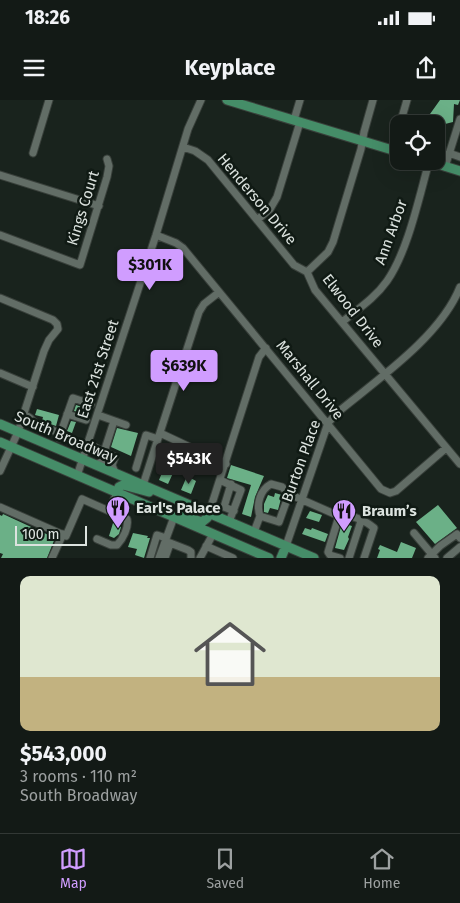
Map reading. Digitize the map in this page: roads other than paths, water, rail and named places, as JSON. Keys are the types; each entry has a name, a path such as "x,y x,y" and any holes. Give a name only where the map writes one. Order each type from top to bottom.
{"main road":[{"path":"228,100 390,150"},
{"path":"445,167 460,171"},
{"name":"South Broadway","path":"0,424 314,558"},
{"name":"South Broadway","path":"0,442 269,558"},
{"path":"117,493 119,487 123,485 168,496"},
{"path":"170,515 191,518 202,522 208,518 209,513"},
{"path":"281,558 286,546"}],"street":[{"path":"33,153 49,100"},
{"name":"East 21st Street","path":"77,476 156,235 188,129 201,100"},
{"path":"258,220 270,209 277,197 297,121 300,100"},
{"name":"Elwood Drive","path":"373,100 333,242 328,252 307,272 315,290 460,464"},
{"path":"402,115 407,100"},
{"path":"445,167 460,119"},
{"name":"Henderson Drive","path":"183,147 195,151 208,160 294,264 307,272"},
{"path":"449,153 460,157"},
{"name":"Kings Court","path":"0,235 80,265 99,206 109,166 107,159"},
{"name":"Ann Arbor","path":"342,322 371,300 396,267 406,241 426,170"},
{"path":"0,175 99,206"},
{"name":"Marshall Drive","path":"156,235 176,243 182,248 381,489 390,493 396,491 446,448"},
{"name":"Burton Place","path":"286,546 328,423 338,412 414,349 438,324 460,287"},
{"path":"142,485 199,312 204,304 218,293"},
{"path":"0,298 53,320 57,324 58,329 49,340 44,351 18,432 0,471"},
{"path":"209,513 259,357 266,348"},
{"path":"0,372 33,387"},
{"path":"24,414 36,424 58,435 73,398 91,404"},
{"path":"67,414 86,420"},
{"path":"98,415 126,425"},
{"path":"96,465 103,461 114,421"},
{"path":"136,468 146,435 159,436 226,464"},
{"path":"88,444 115,457 112,465 114,473"},
{"path":"220,480 241,490 229,522"},
{"path":"231,484 224,507 234,511"},
{"path":"254,532 260,516 257,507 263,490 271,484 282,487 289,494 301,500 339,516 344,514 374,528 364,558"},
{"path":"109,510 117,493"},
{"path":"260,516 279,522 289,494"},
{"path":"0,507 66,536 82,499 127,519 128,524 119,543 114,546 97,539"},
{"path":"165,558 170,515"},
{"path":"339,516 328,551 329,557 340,558"},
{"path":"349,558 361,521"},
{"path":"414,533 431,557 457,534 460,538"},
{"path":"52,558 63,534"},
{"path":"200,558 213,534"},
{"path":"150,558 157,535 188,550 191,558"},
{"path":"159,558 167,541"},
{"path":"206,546 233,558"},
{"path":"447,558 460,547"}],"place":[{"name":"Earl's Palace","path":"118,529"},
{"name":"Braum’s","path":"344,532"}]}
